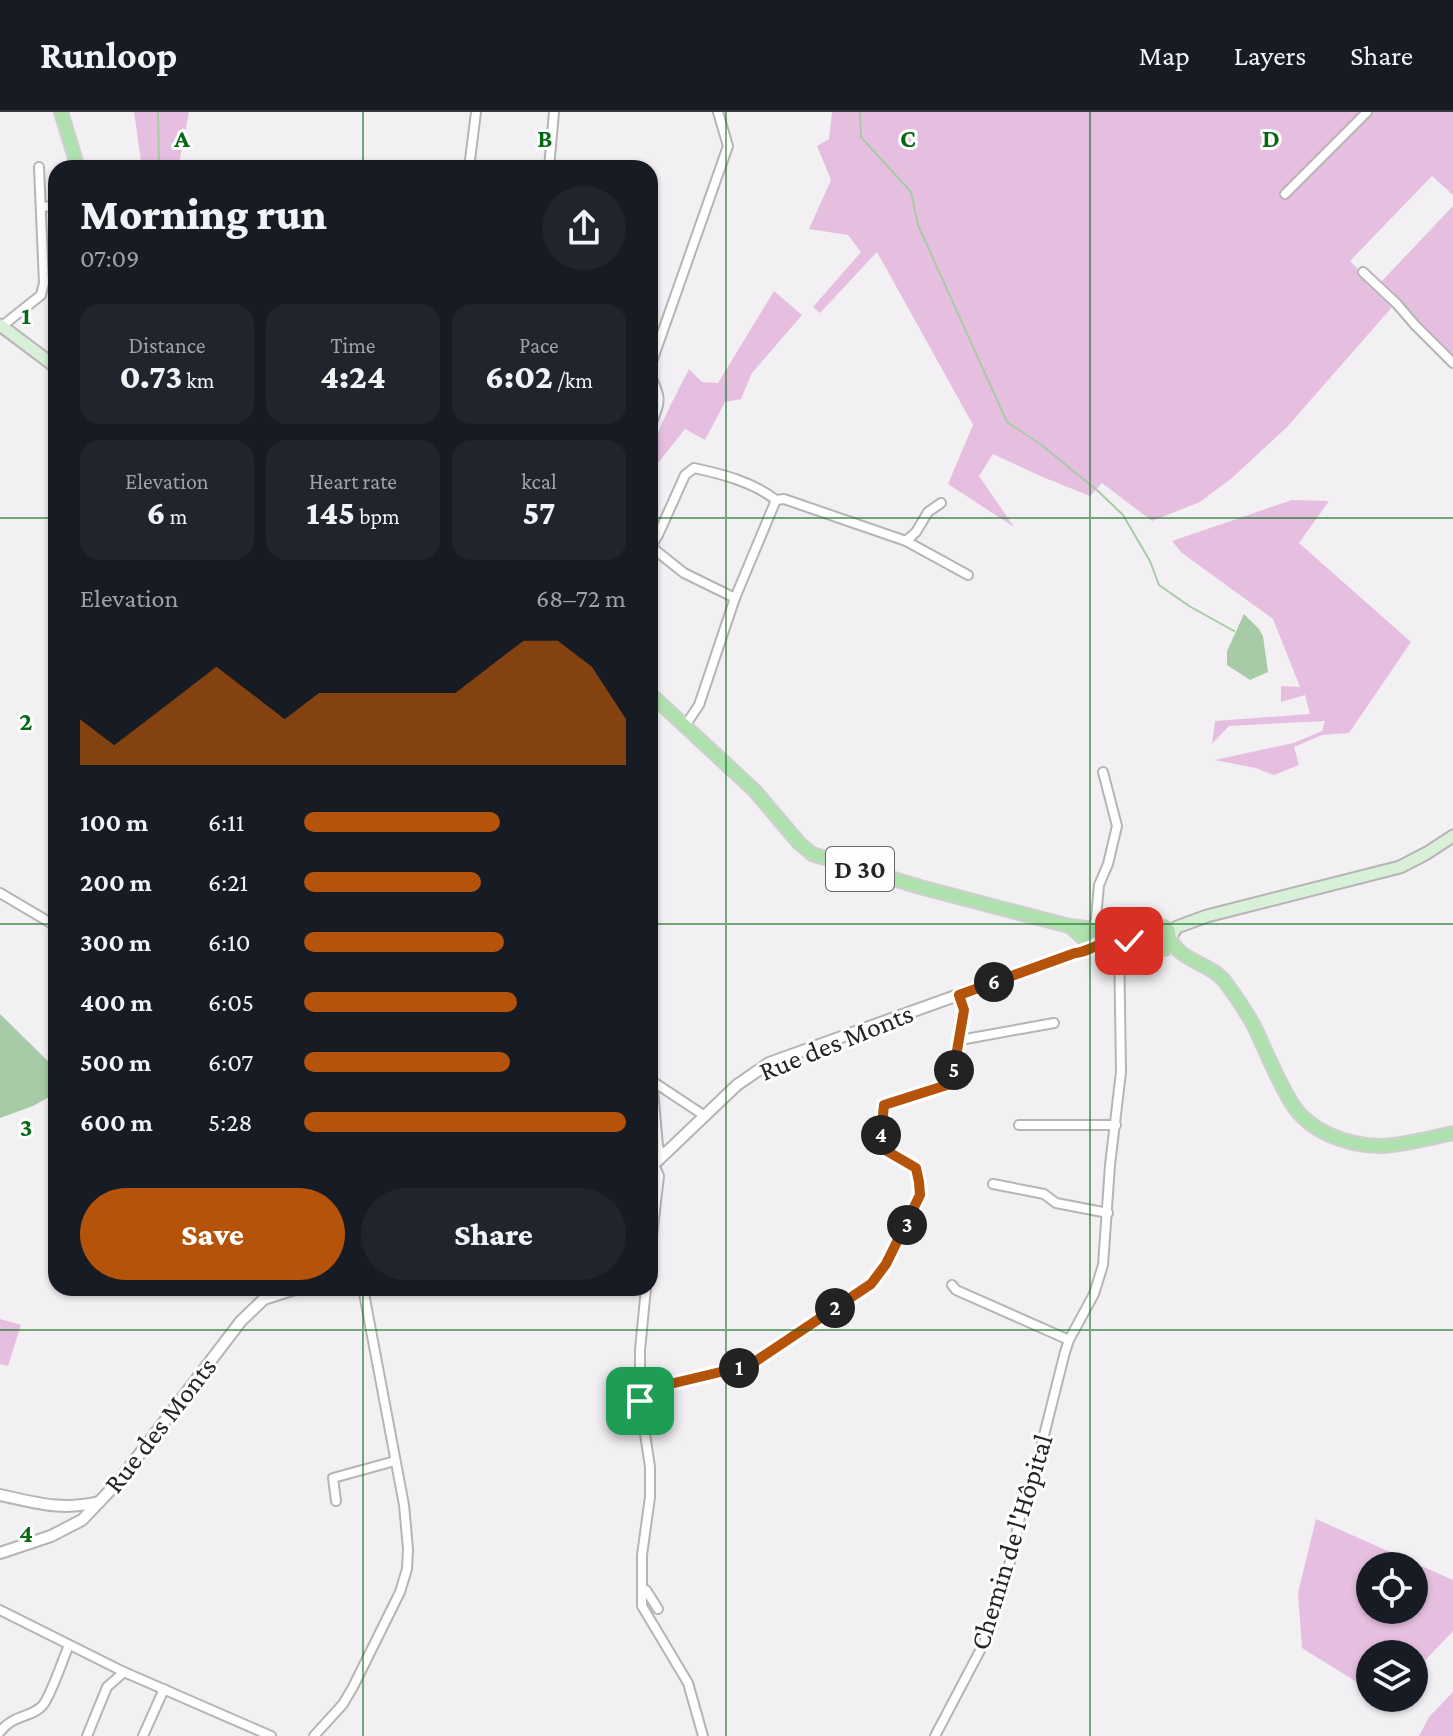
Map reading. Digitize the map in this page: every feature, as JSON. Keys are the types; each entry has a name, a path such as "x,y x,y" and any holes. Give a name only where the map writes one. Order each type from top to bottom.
{"main road":[{"path":"61,112 76,160"},
{"path":"1,326 48,361"},
{"name":"D 30","path":"658,702 755,791 812,854 920,887 1069,926 1093,937 1119,941 1162,937"},
{"path":"1162,937 1174,920 1188,921 1400,867 1453,836"},
{"name":"D 30","path":"1093,937 1111,934 1162,937"},
{"name":"D 30","path":"1162,937 1172,954 1186,956 1224,980 1253,1025 1292,1104 1307,1121 1324,1133 1350,1142 1377,1146 1403,1144 1453,1133"}],"street":[{"path":"470,160 476,112"},
{"path":"550,160 554,112"},
{"path":"658,345 728,146 718,112"},
{"path":"1285,194 1367,112"},
{"path":"1,326 41,295 44,283 39,167"},
{"path":"41,207 48,207"},
{"path":"1363,272 1453,363"},
{"path":"658,535 685,475 694,468 752,485 776,500 784,499 906,541 968,575"},
{"path":"685,726 699,705 735,598 776,500"},
{"path":"906,541 916,532 928,512 941,503"},
{"path":"658,552 684,573 735,598"},
{"path":"1093,937 1099,885 1108,864 1117,826 1103,772"},
{"path":"0,893 48,921"},
{"name":"Rue des Monts","path":"658,1160 737,1085 769,1063 1075,953 1093,937"},
{"name":"Chemin de l'Hôpital","path":"935,1736 988,1632 1010,1562 1069,1340 1094,1294 1103,1265 1121,1072 1119,941"},
{"path":"640,1390 750,1365 871,1284 886,1264 920,1195 916,1168 880,1147 884,1105 947,1085 953,1074 964,1010 959,995"},
{"path":"960,1040 1054,1023"},
{"path":"658,1085 705,1116"},
{"path":"1019,1125 1116,1125"},
{"path":"993,1184 1044,1194 1056,1203 1108,1213"},
{"path":"952,1285 956,1290 1069,1340"},
{"name":"Rue des Monts","path":"0,1495 68,1507 99,1502 119,1481 241,1321 264,1299 273,1296"},
{"path":"314,1736 343,1704 353,1687 400,1592 407,1569 404,1505 364,1296"},
{"path":"645,1296 640,1350 640,1401 650,1467 650,1497 642,1555 642,1606 688,1683 703,1736"},
{"path":"336,1501 333,1478 395,1461"},
{"path":"0,1553 51,1536 75,1524 99,1502"},
{"path":"68,1507 75,1513 75,1524"},
{"path":"642,1590 646,1590 658,1609"},
{"path":"0,1610 124,1672 271,1736"},
{"path":"0,1732 16,1717 34,1712 44,1704 69,1645"},
{"path":"87,1736 107,1687 124,1672"},
{"path":"143,1736 164,1689"}],"shaded area":[{"path":"134,112 189,112 180,160 141,160"},
{"path":"832,112 1453,112 1453,195 1432,176 1350,261 1393,306 1287,427 1232,478 1200,502 1152,521 1102,483 1090,496 993,454 979,476 1014,527 948,484 973,425 877,252 820,313 813,307 861,252 848,235 809,229 831,180 817,146 829,139"},
{"path":"1453,206 1453,358 1380,283"},
{"path":"774,291 802,315 752,373 741,399 725,402 705,440 685,429 658,463 659,430 689,369 702,382 718,383"},
{"path":"1292,500 1329,501 1299,543 1411,642 1349,733 1322,735 1294,747 1299,765 1274,775 1215,760 1293,743 1322,731 1325,721 1229,726 1212,744 1215,721 1310,714 1305,695 1281,702 1281,686 1300,687 1273,619 1182,553 1172,541"},
{"path":"1244,614 1263,636 1268,672 1250,680 1227,665 1227,651"},
{"path":"0,1014 48,1061 48,1098 0,1118"},
{"path":"0,1319 21,1325 8,1366 0,1364"},
{"path":"1316,1519 1390,1552 1356,1552 1356,1624 1428,1624 1428,1569 1453,1580 1453,1631 1428,1657 1428,1640 1356,1640 1356,1682 1302,1648 1298,1593"},
{"path":"1453,1692 1453,1736 1419,1736 1429,1717"}],"waterway":[{"path":"158,112 159,160"},
{"path":"860,112 861,137 911,192 918,225 1007,422 1039,443 1123,515 1150,561 1159,585 1234,631"}],"route":[{"path":"640,1401 640,1390 750,1365 871,1284 886,1264 920,1195 916,1168 880,1147 884,1105 947,1085 953,1074 960,1040 964,1010 959,995 1081,953 1102,942 1129,941"}]}
